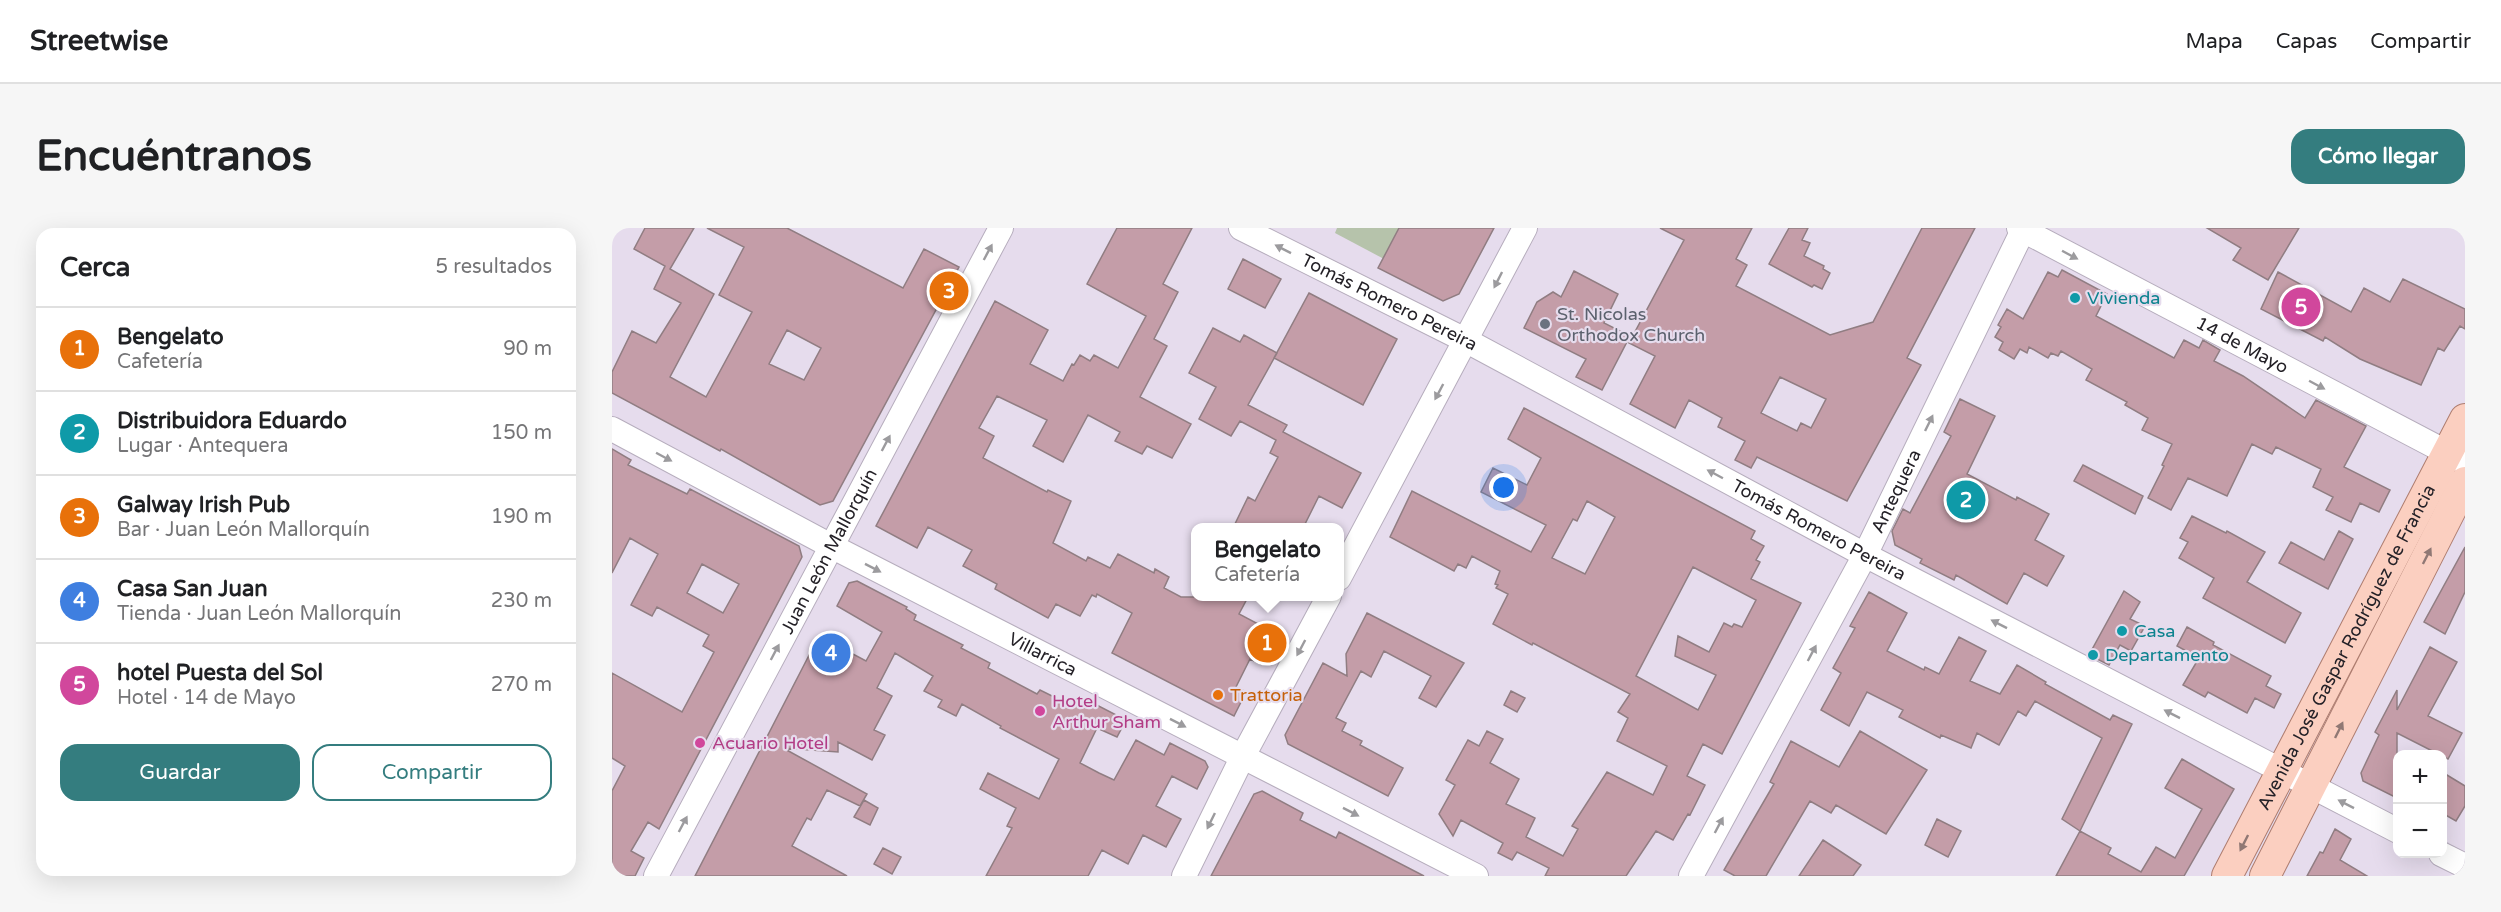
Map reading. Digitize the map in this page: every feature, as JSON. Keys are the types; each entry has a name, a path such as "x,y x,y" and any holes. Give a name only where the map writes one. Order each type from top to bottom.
{"main road":[{"name":"Avenida José Gaspar Rodríguez de Francia","path":"2227,876 2282,771 2456,458 2465,419"},
{"name":"Avenida José Gaspar Rodríguez de Francia","path":"2265,876 2465,482"}],"street":[{"name":"Juan León Mallorquín","path":"656,876 1000,228"},
{"name":"Tomás Romero Pereira","path":"1241,228 1467,341 1865,555 2393,829"},
{"path":"1344,569 1525,228"},
{"name":"14 de Mayo","path":"2022,229 2456,458"},
{"name":"Antequera","path":"1691,876 1865,555 2022,229"},
{"name":"Villarrica","path":"612,429 831,546 1476,876"},
{"path":"1184,876 1243,756 1327,601"},
{"path":"2447,857 2465,866"}],"green space":[{"path":"1337,228 1399,228 1384,259 1335,233"}],"building":[{"path":"645,228 694,228 670,269 714,294 670,377 706,397 752,312 719,295 744,247 707,228 787,228 903,288 924,249 959,267 833,501 820,505 721,449 720,451 612,393 612,372 632,331 656,343 681,303 654,289 665,266 634,249","holes":["787,330 821,348 804,380 769,364"]},
{"path":"1117,228 1192,228 1163,284 1178,292 1154,339 1167,346 1140,397 1191,424 1172,458 1147,446 1142,454 1115,441 1120,432 1088,415 1063,462 1033,446 1047,420 997,396 979,428 994,436 983,458 1047,492 1048,490 1071,501 1053,543 1086,561 1088,557 1110,568 1118,554 1154,573 1155,569 1169,577 1164,588 1181,597 1191,597 1191,601 1246,601 1239,614 1277,634 1261,664 1250,659 1236,687 1246,692 1234,716 1112,653 1132,613 1097,594 1096,597 1092,595 1080,616 1056,604 1048,618 995,589 997,584 963,566 972,550 928,527 917,548 876,526 995,301 1048,330 1030,364 1063,381 1080,355 1090,361 1094,355 1118,368 1146,316 1087,284"},
{"path":"1399,228 1494,228 1459,294 1443,301 1378,268"},
{"path":"1660,228 1752,228 1736,259 1747,265 1736,286 1830,335 1873,322 1922,228 1975,228 1907,358 1921,365 1847,501 1757,457 1751,468 1735,460 1745,441 1718,427 1722,418 1689,400 1675,428 1630,404 1655,356 1629,343 1684,240","holes":["1780,377 1826,399 1811,428 1801,423 1797,431 1761,413"]},
{"path":"1789,228 1808,228 1802,240 1810,243 1804,256 1824,266 1823,269 1830,273 1822,289 1814,285 1812,287 1769,264"},
{"path":"2207,228 2299,228 2268,280 2233,260 2241,248"},
{"path":"1243,259 1281,279 1265,308 1228,289"},
{"path":"2062,270 2107,294 2096,316 2174,358 2184,340 2199,348 2203,340 2220,350 2214,361 2243,376 2305,418 2316,400 2366,426 2344,467 2390,490 2379,512 2360,503 2351,522 2326,510 2333,497 2313,487 2321,469 2276,447 2272,454 2252,444 2227,496 2188,478 2171,510 2148,498 2172,444 2142,430 2148,418 2125,405 2127,402 2086,380 2092,369 2061,351 2058,356 2051,353 2048,358 2029,347 2027,353 2020,349 2014,359 1999,350 2003,342 1995,337 2001,327 1998,325 2007,309 2023,319 2048,272 2058,277"},
{"path":"1574,271 1618,294 1604,323 1630,336 1602,390 1576,377 1586,359 1524,328 1537,302 1553,292 1561,297"},
{"path":"2278,272 2351,312 2364,288 2390,302 2403,279 2465,309 2465,329 2460,326 2444,351 2438,348 2421,385 2360,359 2325,337 2323,341 2261,309"},
{"path":"1309,293 1397,339 1363,405 1274,358"},
{"path":"1213,328 1240,342 1244,335 1277,353 1248,405 1287,425 1283,432 1361,473 1342,508 1319,496 1306,523 1235,523 1248,497 1255,501 1278,457 1270,453 1276,440 1240,421 1231,436 1199,419 1216,387 1189,373"},
{"path":"1960,399 1995,416 1967,474 2016,500 2017,497 2049,514 2035,540 2064,556 2047,586 2024,573 2007,604 1956,575 1954,580 1920,563 1922,559 1895,545 1892,531 1903,509 1910,513 1951,436 1944,432"},
{"path":"1524,408 1755,531 1751,539 1764,546 1756,560 1760,562 1751,579 1801,603 1722,754 1703,744 1687,776 1705,785 1690,815 1688,814 1673,840 1656,831 1626,876 1545,876 1549,868 1517,852 1512,860 1498,853 1503,843 1461,820 1453,836 1439,814 1455,785 1446,780 1468,740 1479,746 1487,731 1503,739 1490,763 1519,779 1506,804 1535,818 1526,837 1563,856 1578,829 1572,826 1607,772 1653,795 1667,766 1617,741 1628,718 1618,712 1630,694 1493,624 1508,594 1496,588 1498,585 1495,584 1500,571 1472,556 1466,568 1458,564 1454,571 1390,537 1412,491 1531,552 1546,525 1481,492 1493,468 1527,485 1541,458 1508,439","holes":["1587,501 1615,517 1585,574 1552,558 1573,519 1577,521","1693,567 1756,600 1742,627 1734,624 1732,627 1724,623 1709,652 1678,636 1675,656 1716,675 1698,710 1636,676"]},
{"path":"612,449 631,460 628,465 687,494 690,489 799,546 802,557 659,829 648,822 631,851 644,858 635,876 612,876 612,791 625,766 612,758 612,673 682,712 714,652 703,646 709,635 657,607 652,616 631,605 658,554 630,538 612,573","holes":["702,564 739,584 723,613 687,593"]},
{"path":"2083,465 2143,496 2135,514 2074,481"},
{"path":"2192,516 2226,533 2227,531 2265,552 2247,582 2301,613 2285,643 2203,598 2214,578 2179,558 2188,542 2180,538"},
{"path":"2339,531 2353,539 2328,589 2279,563 2291,542 2324,560"},
{"path":"2465,547 2465,592 2445,634 2424,622"},
{"path":"857,581 907,607 906,609 916,615 914,620 963,645 961,648 990,663 988,668 1037,694 1040,690 1070,705 1086,706 1089,701 1126,720 1117,737 1097,728 1080,763 1099,773 1114,780 1136,740 1164,755 1170,743 1205,761 1208,767 1197,789 1172,776 1156,806 1181,819 1166,847 1143,835 1128,864 1102,850 1088,876 986,876 1012,828 1007,826 1016,808 980,789 988,773 1039,799 1059,759 1000,728 1001,726 962,704 956,716 938,707 942,700 924,691 933,676 895,653 877,688 892,696 874,730 885,735 872,760 838,742 838,752 783,748 867,794 860,806 827,790 811,820 807,818 792,846 847,876 695,876 819,636 866,661 882,632 837,606 849,583"},
{"path":"2124,591 2140,602 2130,619 2145,626 2131,651 2120,645 2109,665 2089,655"},
{"path":"1869,592 1907,613 1887,651 1924,670 1925,667 1939,674 1959,637 1986,651 1970,681 2000,694 2017,665 2046,682 2045,684 2110,720 2113,715 2132,724 2080,831 2062,819 2102,738 2035,701 2026,716 2018,711 1999,745 1977,733 1971,748 1941,735 1940,738 1899,717 1903,710 1867,692 1849,726 1821,710 1841,673 1833,668 1855,628 1850,626"},
{"path":"1367,613 1464,663 1436,707 1419,698 1431,676 1384,651 1371,677 1361,671 1336,718 1346,723 1342,731 1362,741 1360,745 1403,768 1388,796 1288,744 1285,735 1323,663 1347,676 1346,654"},
{"path":"2187,627 2214,642 2213,645 2271,676 2266,686 2281,694 2274,708 2255,698 2247,713 2208,692 2205,697 2183,685 2199,658 2177,646"},
{"path":"2430,647 2457,662 2428,716 2462,733 2448,759 2447,750 2430,750 2397,733 2397,750 2393,750 2393,796 2363,781 2361,773 2379,735 2375,732 2397,690 2397,710"},
{"path":"1511,691 1525,698 1517,712 1504,705"},
{"path":"1860,731 1927,770 1886,834 1836,805 1831,813 1810,801 1766,876 1735,876 1724,870 1774,784 1770,782 1791,741 1839,767"},
{"path":"2182,759 2234,789 2184,876 2056,876 2080,831 2111,848 2108,854 2141,872 2156,847 2175,858 2202,809 2165,788"},
{"path":"2447,775 2465,786 2465,806 2456,821 2447,816"},
{"path":"1262,791 1303,813 1300,820 1336,838 1339,832 1424,876 1211,876 1254,794"},
{"path":"864,800 878,808 870,825 854,817"},
{"path":"1937,819 1961,831 1948,857 1925,845"},
{"path":"2335,829 2351,839 2340,860 2367,876 2307,876 2320,852 2323,853"},
{"path":"1823,840 1861,865 1853,876 1799,876"},
{"path":"883,848 901,857 892,874 874,864"}],"place":[{"name":"Galway Irish Pub","path":"949,291"},
{"name":"Vivienda","path":"2075,298"},
{"name":"hotel Puesta del Sol","path":"2301,307"},
{"name":"St. Nicolas Orthodox Church","path":"1545,324"},
{"name":"Distribuidora Eduardo","path":"1966,500"},
{"name":"Casa","path":"2122,631"},
{"name":"Bengelato","path":"1267,643"},
{"name":"Casa San Juan","path":"831,653"},
{"name":"Departamento","path":"2093,655"},
{"name":"Trattoria","path":"1218,695"},
{"name":"Hotel Arthur Sham","path":"1040,711"},
{"name":"Acuario Hotel","path":"700,743"}]}
